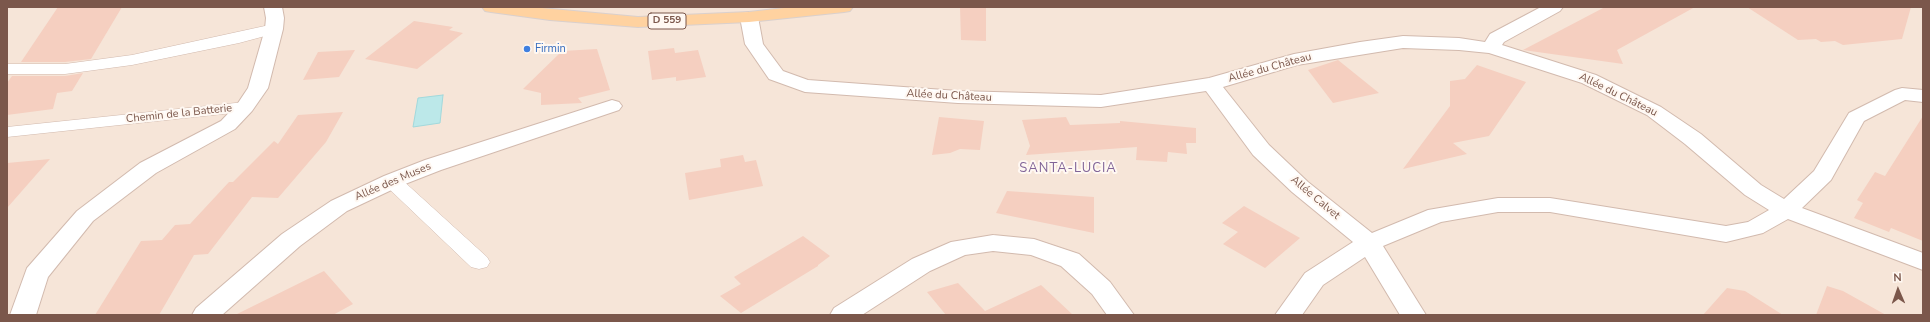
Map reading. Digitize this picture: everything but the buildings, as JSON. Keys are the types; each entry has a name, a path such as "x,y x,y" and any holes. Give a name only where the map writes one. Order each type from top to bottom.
{"main road":[{"name":"D 559","path":"491,7 550,15 638,22 749,17 844,7"}],"street":[{"name":"Chemin de la Batterie","path":"245,107 258,88 274,29 275,18 273,7"},
{"path":"1491,48 1498,38 1554,7"},
{"name":"Allée du Château","path":"749,17 754,44 776,75 805,86 958,97 1101,101 1211,84 1294,60 1403,42 1459,44 1491,48 1589,79 1654,111 1693,139 1753,190 1786,210 1923,262"},
{"name":"Allée Calvet","path":"1211,84 1261,150 1300,187 1369,243 1413,315"},
{"path":"1288,315 1314,279 1369,243 1436,215 1498,205 1550,205 1726,234 1756,228 1786,210 1823,175 1856,117 1902,94 1923,96"},
{"name":"Allée des Muses","path":"205,315 291,240 339,206 392,181 433,165 612,106"},
{"path":"23,315 36,274 85,216 148,168 228,125 245,107"},
{"path":"843,315 921,265 960,248 993,243 1034,247 1070,260 1100,288 1121,315"}],"lane":[{"path":"7,69 65,69 132,60 239,38 274,29"},
{"name":"Chemin de la Batterie","path":"7,132 245,107"},
{"path":"392,181 479,262"}],"shaded area":[{"path":"7,7 1923,7 1923,315 7,315"}],"water":[{"path":"443,95 440,123 413,127 418,98"}],"place":[{"name":"Firmin","path":"527,49"}],"district":[{"name":"SANTA-LUCIA","path":"1068,169"}]}
